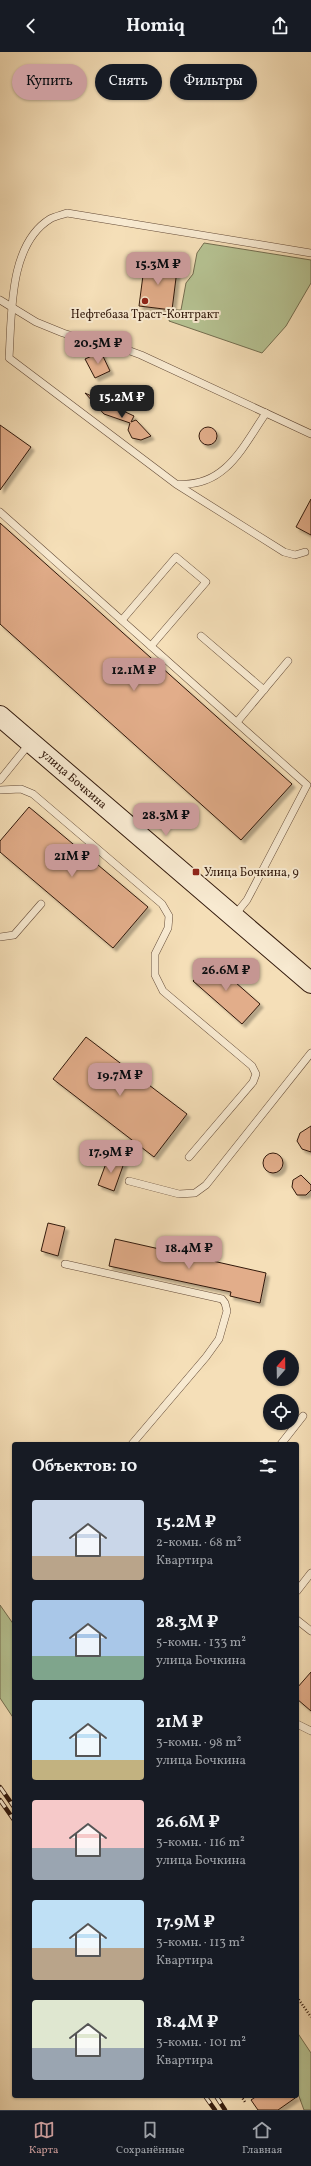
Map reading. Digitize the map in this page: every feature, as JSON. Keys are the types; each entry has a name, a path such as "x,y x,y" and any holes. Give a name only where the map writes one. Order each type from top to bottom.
{"street":[{"name":"улица Бочкина","path":"0,716 311,983"}],"lane":[{"path":"305,552 296,555 284,552 176,484 9,358 13,286 24,249 38,229 50,219 67,213 311,253"},
{"path":"0,300 36,322 63,333 86,340 103,341 141,355 311,434"},
{"path":"176,484 188,485 214,478 223,471 236,457 266,412"},
{"path":"0,512 237,722 309,781 247,900 234,916"},
{"path":"122,620 176,557 206,582 151,646"},
{"path":"201,636 264,690"},
{"path":"237,722 288,661"},
{"path":"0,780 31,742"},
{"path":"0,790 21,789 33,794 162,904 168,916 168,928 155,954 155,975 163,991 252,1066 256,1074 253,1082 189,1157"},
{"path":"0,937 14,935 41,904"},
{"path":"129,1181 179,1194 195,1193 206,1185 311,1053"},
{"path":"65,1264 222,1299 225,1302 227,1311 220,1339 134,1442"},
{"path":"283,1442 303,1416"},
{"path":"299,1588 311,1573"},
{"path":"299,1622 311,1631"},
{"path":"299,1725 311,1731"}],"path":[{"path":"299,2000 311,2017"},
{"path":"242,2098 245,2102"}],"green space":[{"path":"204,243 311,260 311,283 286,326 262,353 169,321 172,310 181,310 186,283 193,274 197,253"},
{"path":"0,1605 12,1622 12,1716 0,1698"},
{"path":"299,2035 311,2053 311,2110 304,2110 299,2096"}],"building":[{"path":"145,260 165,262 164,269 177,270 172,310 139,306"},
{"path":"101,352 110,371 95,378 85,359"},
{"path":"85,393 134,416 131,422 136,420 151,436 141,440 132,438 128,430 130,423 104,414"},
{"path":"0,425 31,447 0,490"},
{"path":"204,427 212,427 217,432 215,443 212,445 204,445 199,440 199,432"},
{"path":"311,499 311,535 296,527"},
{"path":"0,523 292,784 241,840 0,624"},
{"path":"29,807 148,907 113,948 0,852 0,841"},
{"path":"211,961 260,1004 242,1024 193,981"},
{"path":"86,1037 187,1114 154,1157 53,1079"},
{"path":"311,1126 311,1152 302,1149 297,1141 300,1133"},
{"path":"273,1153 280,1156 283,1163 280,1170 273,1173 266,1170 263,1163 266,1156"},
{"path":"108,1158 124,1163 114,1191 98,1185"},
{"path":"301,1175 311,1185 311,1190 306,1195 297,1195 292,1187 293,1180"},
{"path":"48,1223 65,1227 58,1256 41,1251"},
{"path":"115,1239 266,1273 260,1303 230,1296 231,1292 109,1266"},
{"path":"311,1672 311,1711 299,1701 299,1686"},
{"path":"254,2098 295,2098 278,2110 258,2110 251,2100"}],"railway":[{"path":"0,1787 12,1804"},
{"path":"0,1800 12,1817"},
{"path":"206,2098 215,2110"},
{"path":"217,2098 225,2110"}],"place":[{"name":"Нефтебаза Траст-Контракт","path":"145,301"},
{"name":"Улица Бочкина, 9","path":"196,872"}]}
